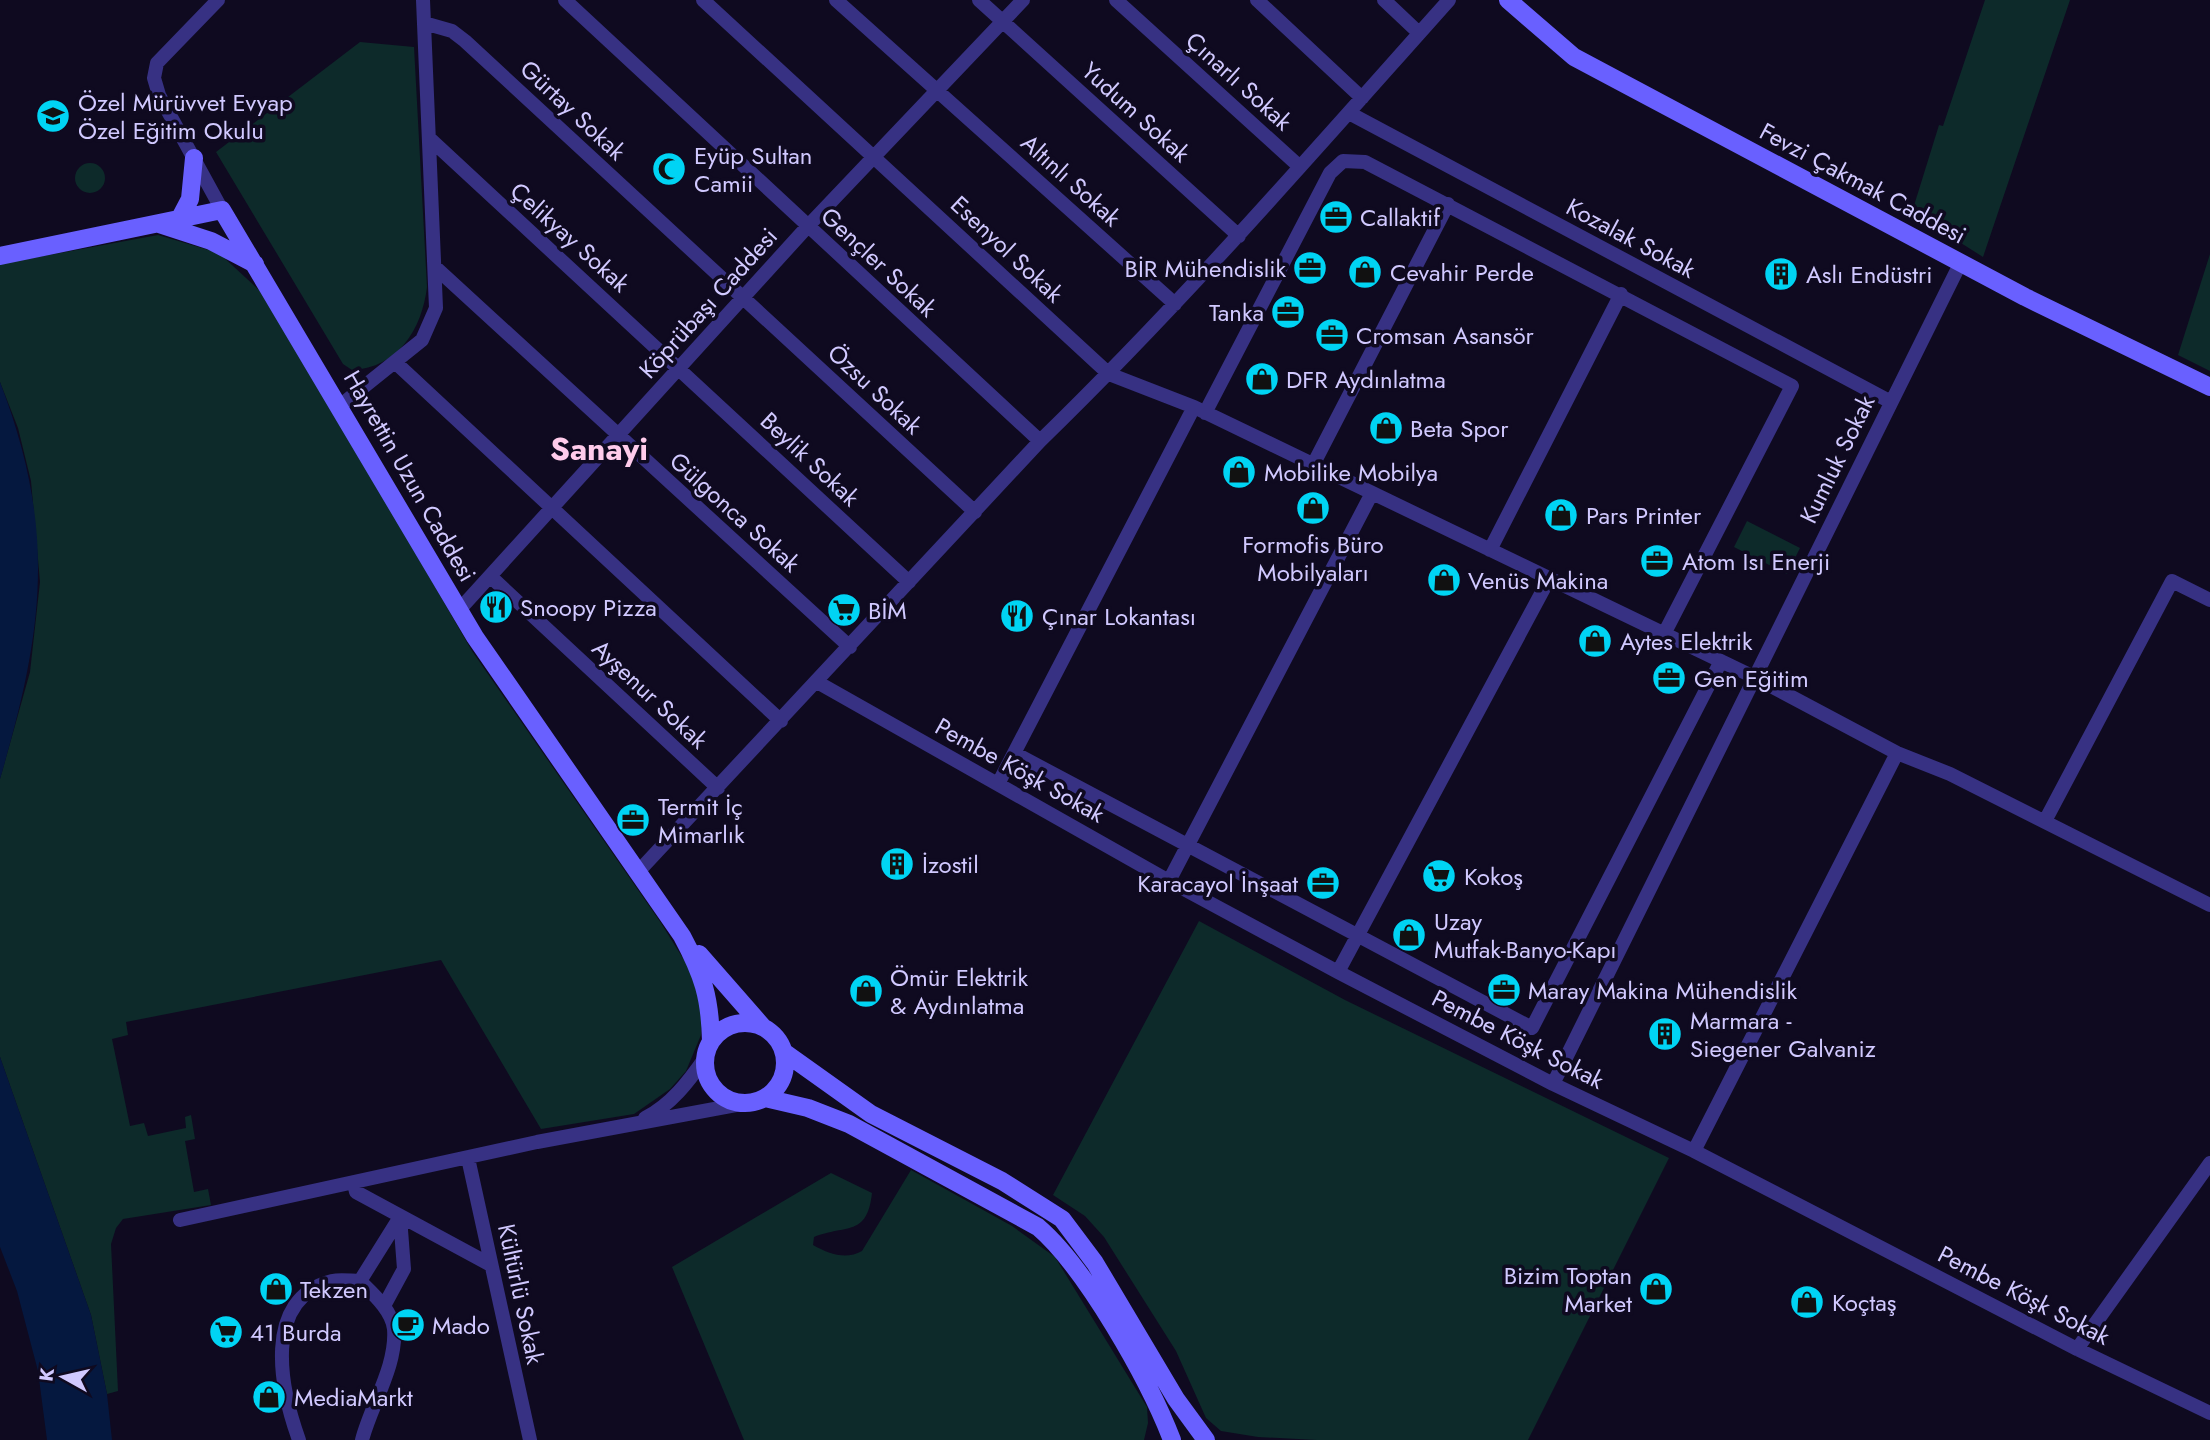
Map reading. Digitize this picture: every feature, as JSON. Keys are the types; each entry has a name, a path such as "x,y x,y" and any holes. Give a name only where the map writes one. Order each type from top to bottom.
{"street":[{"path":"0,256 222,210 159,95 154,78 157,63 218,0"},
{"path":"341,405 422,340 434,317 435,267 423,0"},
{"name":"Gençler Sokak","path":"565,0 1040,442"},
{"name":"Esenyol Sokak","path":"703,0 1109,374"},
{"name":"Altınlı Sokak","path":"836,0 1175,304"},
{"name":"Yudum Sokak","path":"979,0 1239,236"},
{"name":"Köprübaşı Caddesi","path":"460,609 744,300 808,226 1023,0"},
{"name":"Çınarlı Sokak","path":"1116,0 1300,167"},
{"path":"1256,0 1362,98"},
{"path":"1384,0 1419,33"},
{"path":"638,872 1040,442 1109,374 1239,236 1449,0"},
{"name":"Fevzi Çakmak Caddesi","path":"1508,0 1574,57 2056,313 2210,387"},
{"name":"Gürtay Sokak","path":"424,23 452,31 465,41 744,300"},
{"name":"Kozalak Sokak","path":"1349,113 1891,402"},
{"name":"Çelikyay Sokak","path":"429,138 680,369"},
{"path":"180,218 190,199 194,158"},
{"path":"998,784 1199,410 1337,166 1350,159 1365,162 1448,204 1792,386 1664,634"},
{"path":"1314,465 1448,204"},
{"name":"Hayrettin Uzun Caddesi","path":"222,210 341,405 460,609 682,936"},
{"path":"156,223 211,241 255,264"},
{"name":"Kumluk Sokak","path":"1553,1084 1961,262"},
{"name":"Gülgonca Sokak","path":"435,267 850,647"},
{"path":"1490,550 1621,294"},
{"name":"Özsu Sokak","path":"744,300 975,512"},
{"path":"396,363 781,721"},
{"name":"Beylik Sokak","path":"680,369 909,582"},
{"path":"1109,374 1199,410 1721,661 1897,753 1950,774 2210,905"},
{"path":"1169,881 1372,493"},
{"name":"Ayşenur Sokak","path":"490,576 718,788"},
{"path":"1338,972 1549,579"},
{"path":"2045,821 2172,581 2210,600"},
{"path":"1014,753 1532,1028 1721,661"},
{"name":"Pembe Köşk Sokak","path":"817,682 1169,881 1338,972 1553,1084 1694,1151 2077,1349 2210,1413"},
{"path":"1694,1151 1897,753"},
{"path":"682,936 784,1052 872,1114 1002,1181 1062,1219 1090,1255 1176,1399 1206,1440"},
{"path":"682,936 702,972 709,998 708,1079 716,1090 727,1098 807,1108 849,1124 1038,1227 1071,1262 1128,1351 1162,1414 1172,1440"},
{"path":"632,1125 660,1111 731,1024 744,1022 762,1026"},
{"path":"180,1220 468,1158 759,1100 782,1078 784,1052"},
{"name":"Kültürlü Sokak","path":"468,1158 530,1440"},
{"path":"2077,1349 2210,1163"},
{"path":"355,1183 356,1192 491,1265"},
{"path":"360,1281 400,1217"},
{"path":"384,1306 404,1269 400,1217"},
{"path":"299,1440 284,1385 281,1350 285,1322 306,1294 333,1281 360,1281 384,1306 394,1328 391,1356 361,1439"},
{"path":"1158,1440 1162,1414"}],"green space":[{"path":"1985,0 2070,0 1983,257 1912,212 1939,125 1943,126"},
{"path":"360,42 414,47 427,287 420,317 405,344 382,362 368,368 352,370 343,364 216,152"},
{"path":"90,163 101,167 105,178 101,189 90,193 79,189 75,178 79,167"},
{"path":"158,235 219,253 259,290 333,410 472,651 661,923 692,973 703,1015 701,1035 686,1071 670,1089 634,1114 541,1129 441,960 126,1022 128,1035 112,1039 130,1126 144,1123 148,1136 186,1128 185,1117 191,1115 195,1139 185,1141 194,1192 208,1189 211,1205 123,1219 116,1228 111,1244 118,1391 107,1394 91,1315 0,1057 0,779 30,672 40,582 31,481 18,428 0,382 0,264"},
{"path":"2210,254 2210,371 2178,355"},
{"path":"1747,521 1800,548 1787,574 1734,547"},
{"path":"1199,921 1345,1000 1669,1158 1528,1440 1317,1440 1258,1437 1221,1431 1206,1418 1176,1351 1104,1237 1085,1216 1053,1195"},
{"path":"911,1170 1012,1226 1055,1257 1147,1407 1148,1423 1144,1440 744,1440 672,1267 831,1173 872,1193 869,1207 860,1223 814,1237 813,1245 838,1255 856,1254 862,1251"}],"water":[{"path":"0,382 18,436 30,486 37,534 38,580 27,675 0,779"},
{"path":"0,1057 91,1315 107,1394 112,1440 47,1440 38,1371 17,1291 0,1247"}],"place":[{"name":"Özel Mürüvvet Evyap Özel Eğitim Okulu","path":"53,116"},
{"name":"Eyüp Sultan Camii","path":"669,169"},
{"name":"Callaktif","path":"1336,217"},
{"name":"BİR Mühendislik","path":"1310,268"},
{"name":"Cevahir Perde","path":"1365,272"},
{"name":"Aslı Endüstri","path":"1781,274"},
{"name":"Tanka","path":"1288,312"},
{"name":"Cromsan Asansör","path":"1332,335"},
{"name":"DFR Aydınlatma","path":"1262,379"},
{"name":"Beta Spor","path":"1386,428"},
{"name":"Mobilike Mobilya","path":"1239,472"},
{"name":"Formofis Büro Mobilyaları","path":"1313,508"},
{"name":"Pars Printer","path":"1561,515"},
{"name":"Atom Isı Enerji","path":"1657,561"},
{"name":"Venüs Makina","path":"1444,580"},
{"name":"Snoopy Pizza","path":"496,607"},
{"name":"BİM","path":"844,610"},
{"name":"Çınar Lokantası","path":"1017,616"},
{"name":"Aytes Elektrik","path":"1595,641"},
{"name":"Gen Eğitim","path":"1669,678"},
{"name":"Termit İç Mimarlık","path":"633,820"},
{"name":"İzostil","path":"897,864"},
{"name":"Kokoş","path":"1439,876"},
{"name":"Karacayol İnşaat","path":"1323,883"},
{"name":"Uzay Mutfak-Banyo-Kapı","path":"1409,935"},
{"name":"Maray Makina Mühendislik","path":"1504,990"},
{"name":"Ömür Elektrik & Aydınlatma","path":"866,991"},
{"name":"Marmara - Siegener Galvaniz","path":"1665,1034"},
{"name":"Tekzen","path":"276,1289"},
{"name":"Bizim Toptan Market","path":"1656,1289"},
{"name":"Koçtaş","path":"1807,1302"},
{"name":"Mado","path":"408,1325"},
{"name":"41 Burda","path":"226,1332"},
{"name":"MediaMarkt","path":"269,1397"}],"district":[{"name":"Sanayi","path":"599,449"}]}
